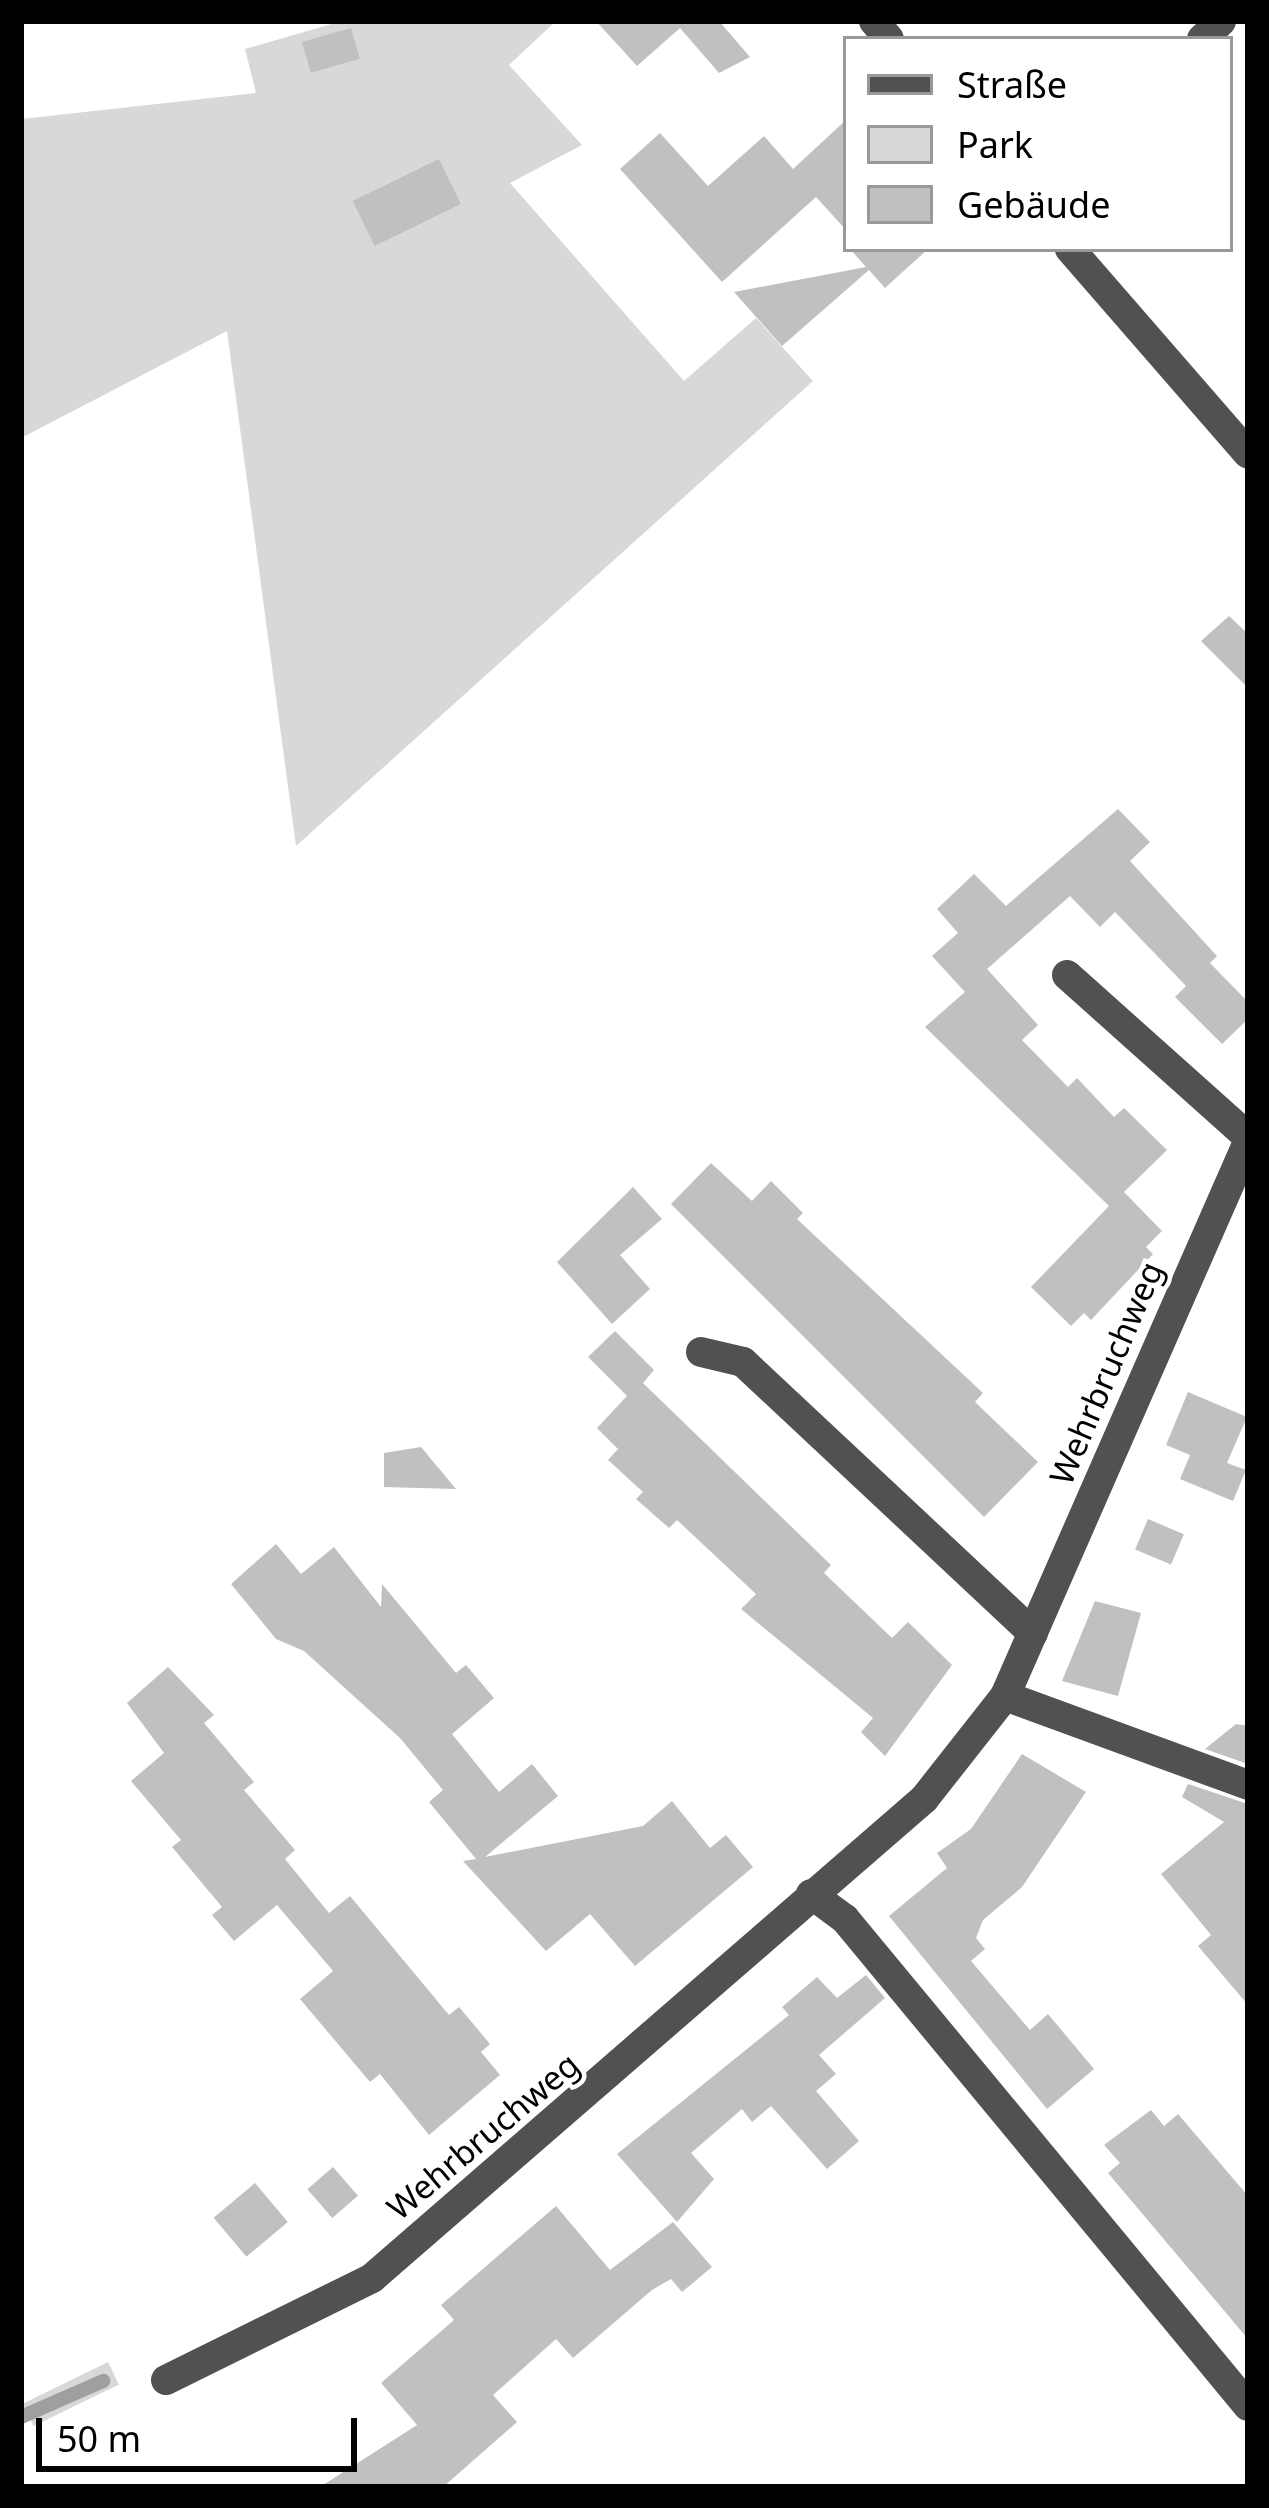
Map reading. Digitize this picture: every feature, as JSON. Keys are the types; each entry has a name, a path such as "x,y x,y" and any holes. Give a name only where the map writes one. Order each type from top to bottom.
{"street":[{"path":"1073,252 1248,454"},
{"name":"Wehrbruchweg","path":"166,2380 372,2278 923,1799 1005,1696 1248,1139 1067,974"},
{"path":"701,1352 743,1362 1033,1633"},
{"path":"1005,1696 1248,1785"},
{"path":"811,1894 845,1919 1248,2406"}],"green space":[{"path":"342,21 556,21 509,65 582,145 510,183 684,381 756,318 813,381 296,846 227,331 21,438 21,119 256,93 245,49"},
{"path":"108,2362 119,2384 34,2426 23,2404"}],"building":[{"path":"596,21 719,21 750,57 719,73 680,28 637,66"},
{"path":"351,28 360,59 311,73 302,42"},
{"path":"843,123 843,227 816,197 722,282 620,169 660,133 708,186 764,136 793,169"},
{"path":"439,159 461,204 375,246 353,201"},
{"path":"853,252 925,252 885,288 869,270 782,346 734,292 866,267"},
{"path":"1229,616 1248,634 1248,688 1201,641"},
{"path":"1118,809 1150,842 1130,861 1217,956 1210,963 1248,1002 1248,1019 1222,1044 1175,997 1186,986 1115,912 1100,927 1070,896 987,969 1038,1025 1022,1040 1068,1087 1077,1078 1114,1117 1124,1108 1167,1150 1124,1192 1162,1231 1146,1247 1153,1254 1091,1320 1084,1313 1071,1326 1031,1287 1109,1206 925,1027 965,992 932,956 958,933 937,909 974,874 1006,906"},
{"path":"711,1163 752,1201 771,1181 803,1213 797,1219 983,1393 975,1402 1038,1462 984,1517 671,1204"},
{"path":"633,1187 662,1219 620,1255 650,1289 612,1324 557,1262"},
{"path":"615,1331 654,1370 643,1383 831,1565 824,1573 892,1638 908,1622 952,1665 885,1756 861,1732 873,1718 741,1609 756,1594 677,1520 669,1528 636,1499 643,1492 608,1460 618,1449 597,1428 627,1396 588,1357"},
{"path":"1188,1392 1247,1417 1227,1463 1246,1470 1233,1501 1180,1479 1190,1455 1166,1445"},
{"path":"421,1447 456,1489 384,1487 384,1453"},
{"path":"1148,1519 1184,1534 1171,1565 1135,1549"},
{"path":"276,1544 301,1574 334,1547 381,1607 382,1584 456,1673 466,1665 494,1698 452,1734 499,1792 532,1764 558,1796 485,1857 643,1826 672,1801 710,1848 726,1835 753,1867 635,1966 590,1914 546,1951 463,1861 476,1859 429,1802 443,1790 400,1738 304,1651 276,1639 231,1584"},
{"path":"1095,1601 1141,1613 1118,1696 1062,1681"},
{"path":"168,1667 214,1715 204,1723 254,1782 244,1790 295,1850 285,1859 329,1913 350,1896 449,2015 459,2007 490,2044 481,2052 500,2075 429,2135 380,2074 370,2082 300,1999 333,1971 277,1905 234,1941 212,1915 222,1907 172,1847 181,1840 131,1781 164,1753 127,1703"},
{"path":"1236,1724 1248,1726 1248,1764 1205,1749"},
{"path":"1022,1754 1086,1792 1022,1887 983,1920 976,1938 985,1949 971,1961 1030,2030 1048,2014 1094,2069 1047,2109 889,1916 947,1868 937,1853 971,1829"},
{"path":"1188,1784 1248,1804 1248,2005 1198,1946 1211,1935 1161,1874 1224,1822 1182,1797"},
{"path":"866,1975 885,1998 819,2055 836,2074 816,2091 859,2141 827,2169 771,2106 752,2122 742,2109 691,2153 714,2179 677,2222 617,2154 789,2015 782,2007 817,1977 837,1998"},
{"path":"1151,2110 1164,2126 1178,2114 1248,2196 1248,2339 1108,2173 1120,2163 1104,2145"},
{"path":"333,2167 358,2196 332,2218 307,2189"},
{"path":"255,2183 288,2222 246,2257 214,2218"},
{"path":"556,2206 610,2270 673,2222 712,2267 682,2292 671,2279 652,2290 573,2358 556,2339 493,2395 517,2422 443,2487 320,2487 417,2425 381,2383 454,2320 441,2305"}],"waterway":[{"path":"21,2417 103,2381"}]}
